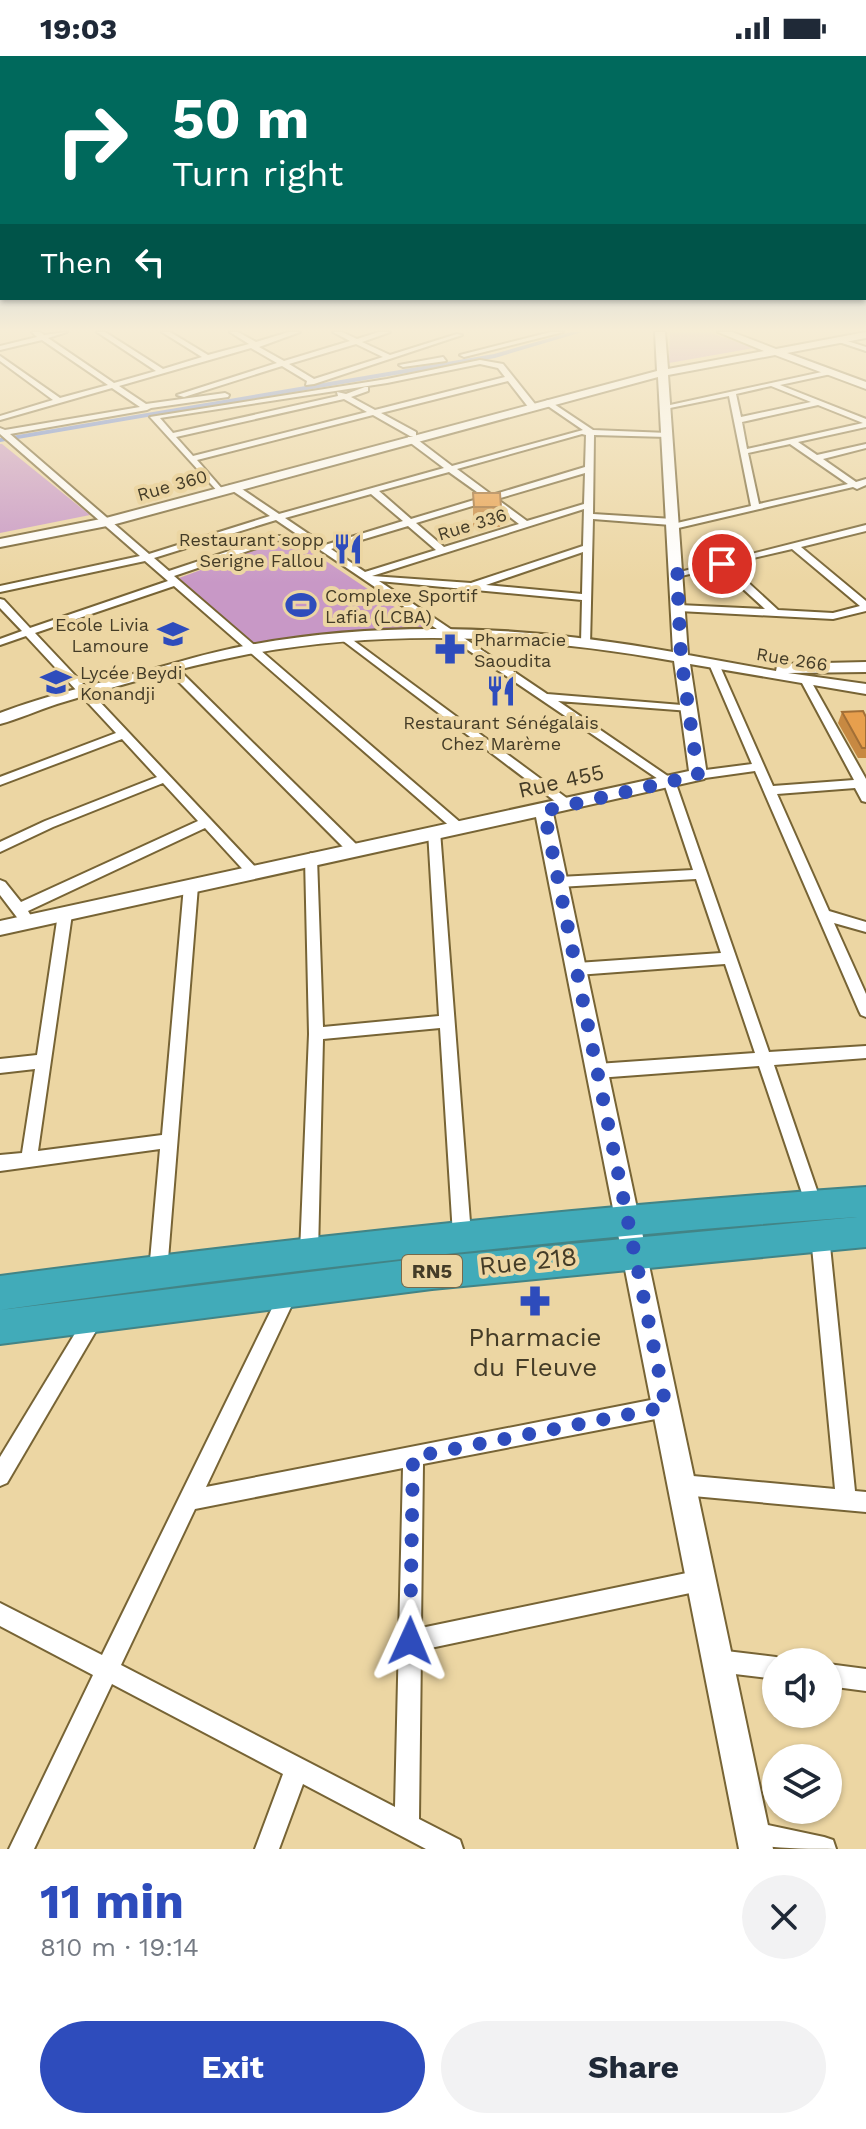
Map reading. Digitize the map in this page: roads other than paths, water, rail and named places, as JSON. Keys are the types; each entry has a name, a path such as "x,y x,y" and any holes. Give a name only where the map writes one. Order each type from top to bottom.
{"highway":[{"name":"Rue 218","path":"0,1293 462,1235 630,1234 817,1220 866,1202"},
{"name":"Rue 218","path":"817,1220 866,1232"},
{"name":"Rue 218","path":"0,1327 291,1288 630,1234"}],"street":[{"path":"6,435 107,416"},
{"path":"162,416 154,417 218,488"},
{"path":"171,436 262,416"},
{"path":"192,459 363,416"},
{"path":"378,416 412,437 525,524"},
{"name":"Rue 360","path":"0,543 104,520 491,416"},
{"path":"568,416 590,431"},
{"path":"666,416 681,657 698,775 759,767"},
{"path":"737,416 755,506"},
{"path":"738,420 759,416"},
{"path":"848,416 866,424"},
{"path":"744,452 866,424"},
{"path":"586,643 590,431"},
{"path":"0,589 148,557 277,517 590,431 668,435"},
{"path":"6,435 457,826"},
{"name":"Rue 360","path":"218,488 233,487 412,437"},
{"path":"791,441 866,492"},
{"path":"816,458 866,446"},
{"path":"323,548 408,520 588,469"},
{"path":"589,511 673,524 866,482"},
{"path":"233,487 669,781 766,1059 817,1220 856,1500 682,1485"},
{"path":"373,491 441,549"},
{"name":"Rue 336","path":"367,577 441,549 525,524 589,511"},
{"name":"Rue 360","path":"0,537 104,520"},
{"path":"677,574 866,528"},
{"path":"850,532 866,543"},
{"path":"0,642 277,538"},
{"path":"793,545 866,607"},
{"path":"472,586 588,547"},
{"path":"722,564 775,613"},
{"path":"367,577 586,597"},
{"path":"0,602 253,872"},
{"path":"679,608 833,616 866,607"},
{"name":"Rue 266","path":"0,719 84,692 251,649 346,638 449,633 586,643 681,657 807,683 866,689"},
{"path":"346,638 556,808 559,882 754,1841 824,1849"},
{"path":"714,664 866,1011"},
{"name":"Rue 266","path":"714,664 776,669 866,667"},
{"path":"172,669 353,849"},
{"path":"807,683 862,783 866,798"},
{"path":"544,696 690,708"},
{"path":"0,781 124,734"},
{"name":"Rue 455","path":"0,928 24,916 65,914 698,775"},
{"path":"0,847 165,778"},
{"path":"769,790 862,783"},
{"path":"0,885 24,916 207,822"},
{"path":"434,831 462,1235"},
{"path":"309,1253 316,1034 311,858"},
{"path":"559,882 702,874"},
{"path":"158,1272 191,886"},
{"path":"29,1159 65,914"},
{"path":"824,915 866,927"},
{"path":"577,969 731,958"},
{"path":"316,1034 448,1021"},
{"path":"597,1071 866,1052"},
{"path":"0,1066 44,1061"},
{"path":"0,1163 169,1141"},
{"path":"0,1476 96,1314 98,1279"},
{"path":"21,1849 291,1288"},
{"path":"189,1500 666,1407"},
{"path":"407,1826 413,1457"},
{"path":"410,1641 701,1581"},
{"path":"0,1614 451,1849"},
{"path":"718,1661 762,1666"},
{"path":"842,1677 866,1680"},
{"path":"267,1849 297,1768"}],"waterway":[{"path":"0,440 143,416"}],"place":[{"name":"Restaurant sopp Serigne Fallou","path":"348,549"},
{"name":"Complexe Sportif Lafia (LCBA)","path":"301,605"},
{"name":"Ecole Livia Lamoure","path":"173,634"},
{"name":"Pharmacie Saoudita","path":"450,649"},
{"name":"Lycée Beydi Konandji","path":"56,682"},
{"name":"Restaurant Sénégalais Chez Marème","path":"501,691"},
{"name":"Pharmacie du Fleuve","path":"535,1301"}]}
